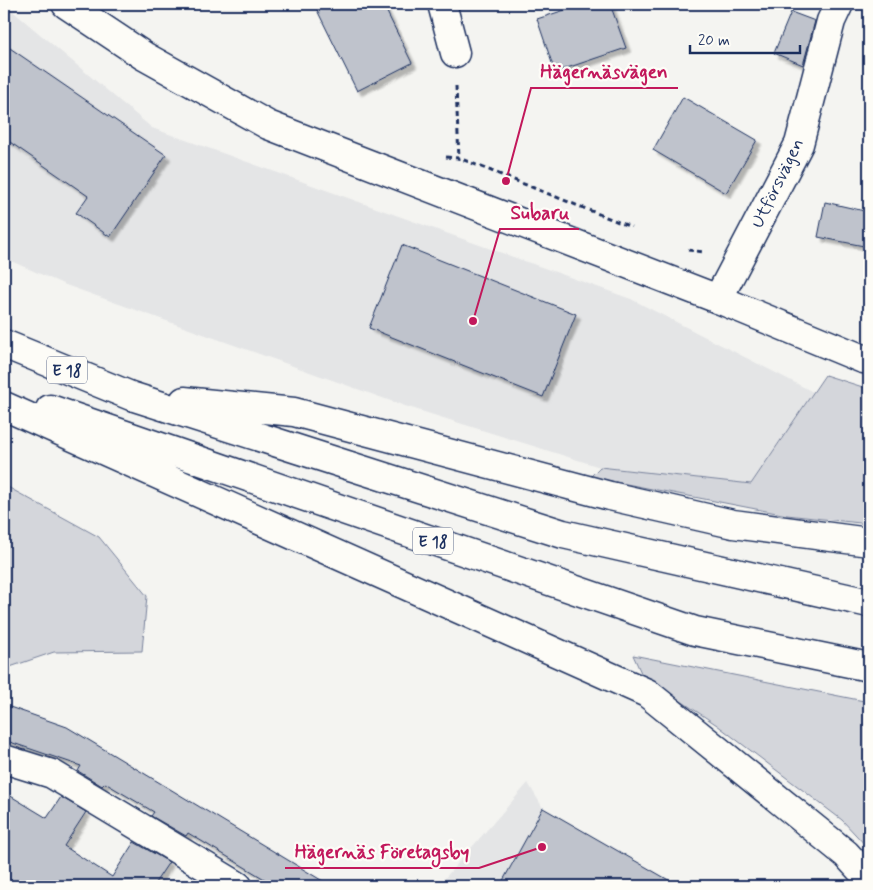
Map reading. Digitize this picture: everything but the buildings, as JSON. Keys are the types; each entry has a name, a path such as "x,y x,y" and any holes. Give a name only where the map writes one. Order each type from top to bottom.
{"main road":[{"path":"66,4 144,56 268,125 457,200 718,299 869,360"},
{"path":"442,4 455,53"},
{"name":"Utförsvägen","path":"718,299 799,144 831,21 839,4"},
{"name":"E 18","path":"4,344 131,396 563,534 869,604"},
{"name":"E 18","path":"4,393 695,631 869,667"},
{"path":"131,396 294,412 610,496 733,524 869,542"},
{"path":"4,406 647,693 846,854 869,878"},
{"path":"4,760 52,774 238,886"}],"path":[{"path":"455,53 461,176 457,200"}],"shaded area":[{"path":"4,4 152,128 631,299 813,392 751,484 600,467 405,406 63,284 4,258"},
{"path":"825,375 869,389 869,524 787,515 590,477 600,467 751,484"},
{"path":"4,485 99,537 147,596 142,651 54,652 4,669"},
{"path":"633,655 869,702 869,849 842,820 717,725 642,675"},
{"path":"528,783 543,808 679,886 438,886"}],"place":[{"name":"Hägernäsvägen","path":"506,181"},
{"name":"Subaru","path":"473,321"},
{"name":"Hägernäs Företagsby","path":"542,847"}]}
